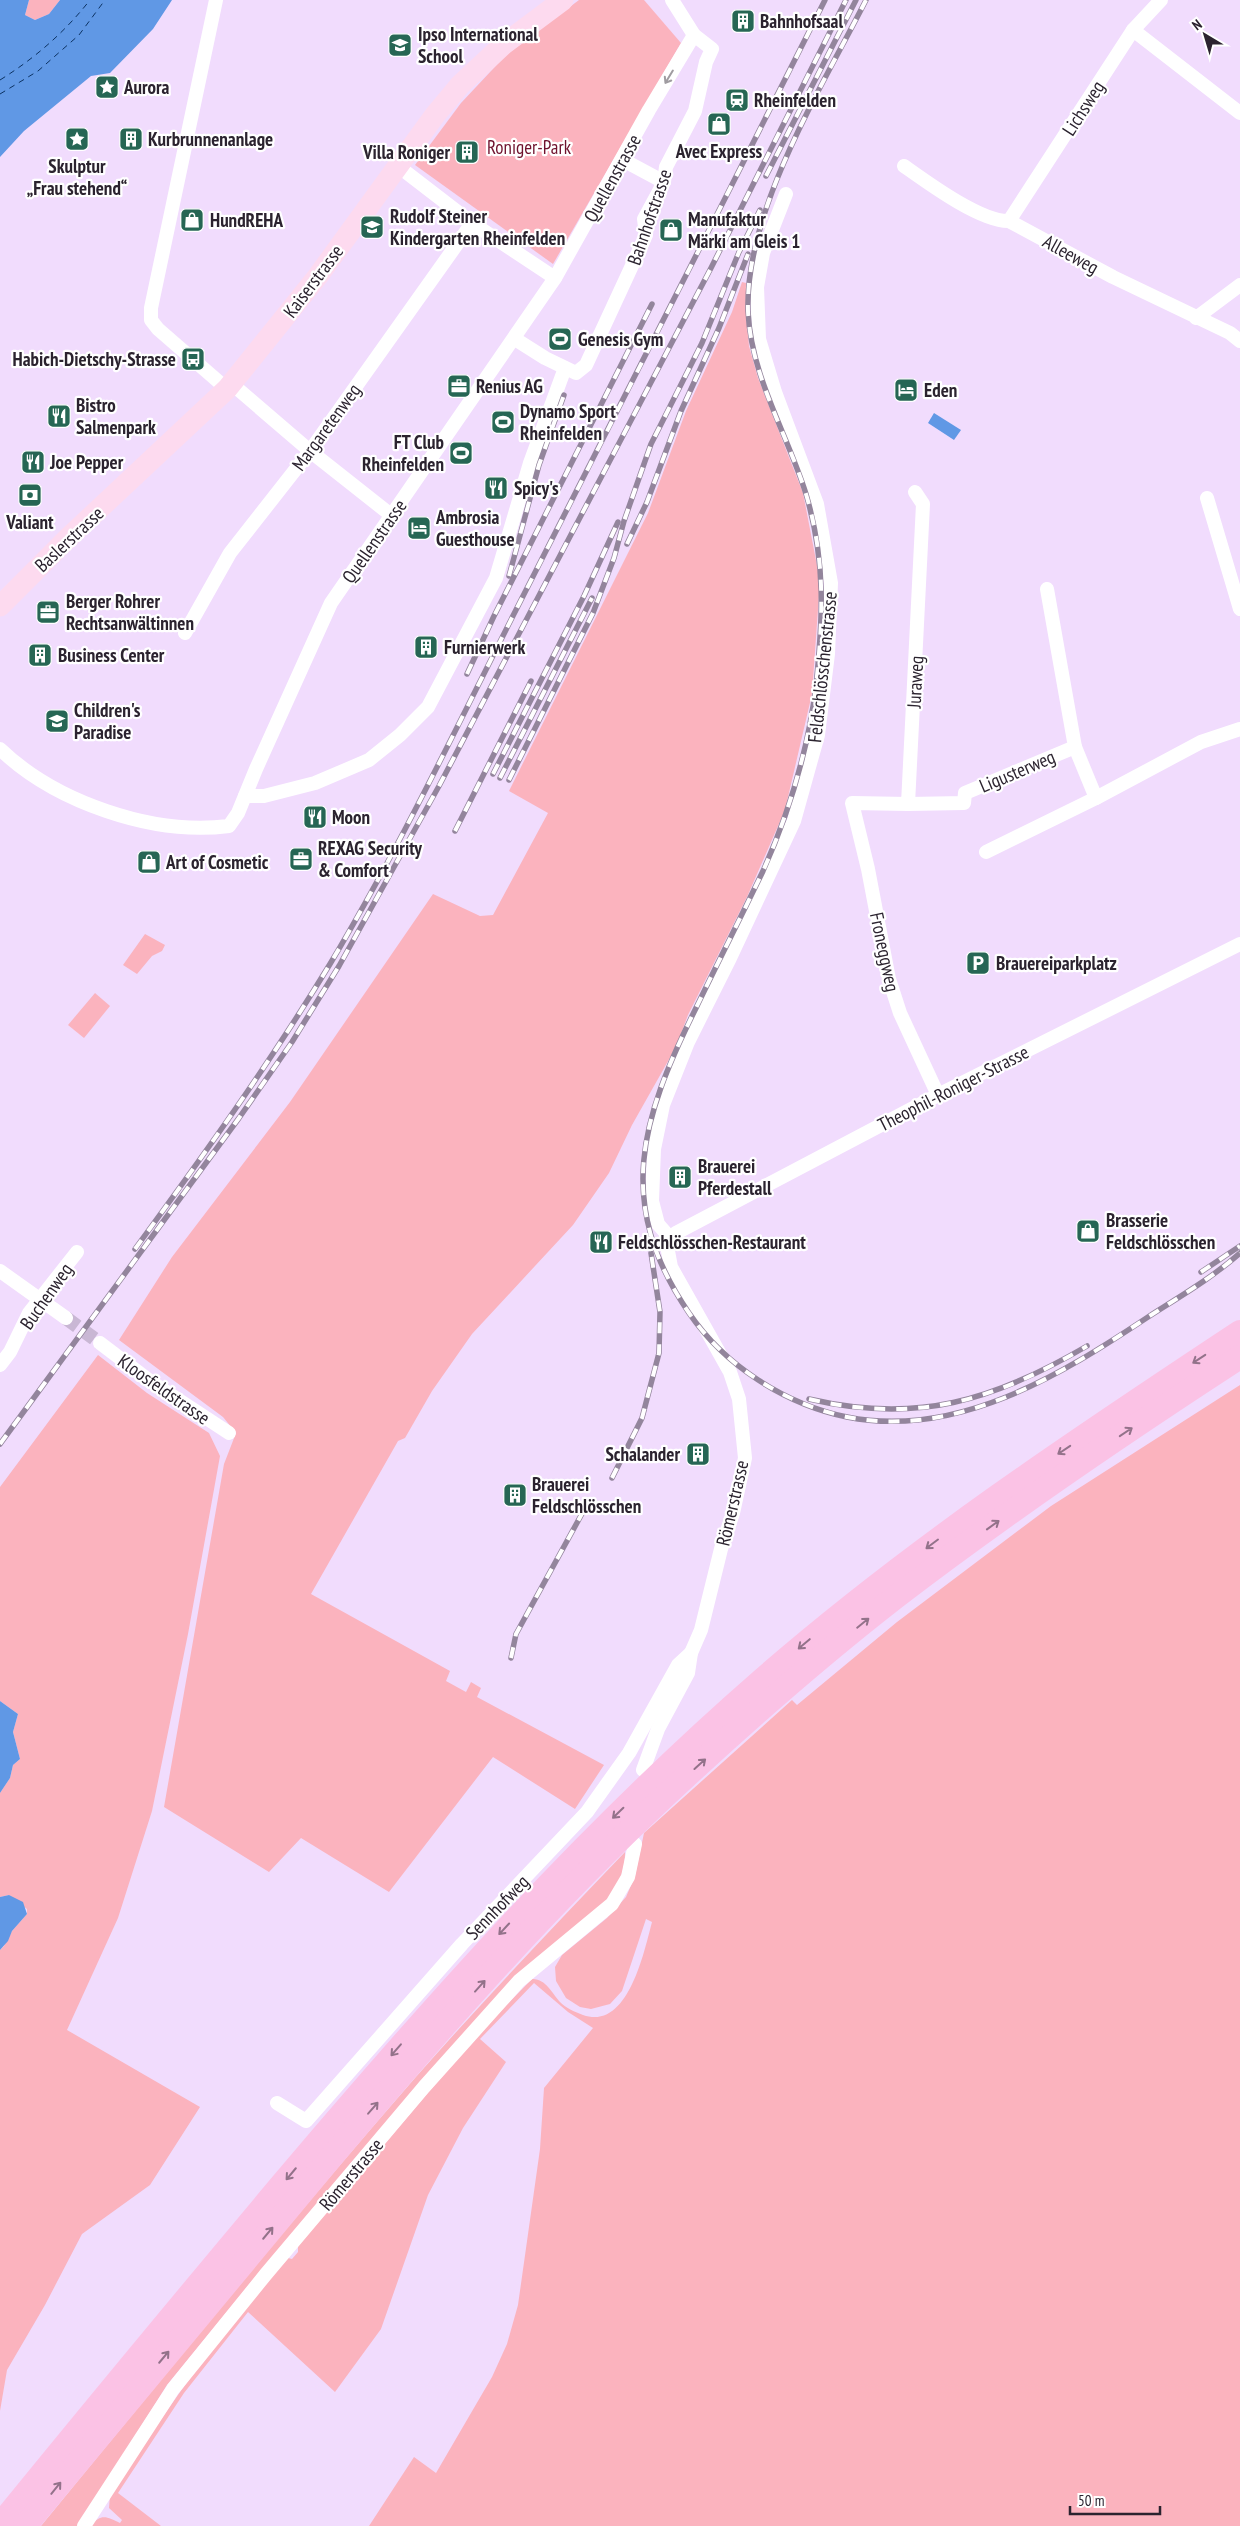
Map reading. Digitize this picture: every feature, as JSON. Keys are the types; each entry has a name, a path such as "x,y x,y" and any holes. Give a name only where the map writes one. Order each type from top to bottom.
{"highway":[{"path":"0,2524 231,2245 415,2028 510,1922 621,1809 762,1680 883,1581 1027,1475 1240,1332"},
{"path":"25,2526 260,2242 423,2050 560,1900 664,1796 775,1696 896,1597 1040,1491 1240,1357"}],"main road":[{"name":"Kaiserstrasse","path":"139,472 229,386 318,276 460,85 504,44 563,0"},
{"name":"Baslerstrasse","path":"0,606 139,472"}],"street":[{"path":"216,0 152,308 152,320 158,329 391,515"},
{"name":"Bahnhofstrasse","path":"565,368 576,373 586,365 646,235 644,219 664,182 666,166 695,111 706,62 712,49 694,35 672,0"},
{"name":"Lichsweg","path":"1009,220 1133,30 1154,2"},
{"path":"1133,30 1240,113"},
{"name":"Quellenstrasse","path":"3,758 95,808 140,821 202,829 229,826 238,813 331,603 515,339 555,278 694,35"},
{"path":"623,160 664,182"},
{"path":"398,166 472,222 555,278"},
{"name":"Alleeweg","path":"904,166 945,195 998,221 1009,220 1113,277 1230,333 1240,341"},
{"name":"Feldschlösschenstrasse","path":"670,1239 658,1224 652,1201 654,1149 663,1105 688,1042 794,821 818,735 828,654 831,583 817,504 774,392 759,339 756,288 763,254 786,194"},
{"name":"Margaretenweg","path":"185,633 230,553 310,451 472,222"},
{"path":"1196,318 1240,285"},
{"path":"245,796 264,796 315,783 369,760 400,735 428,707 496,578 530,463 565,368 515,339"},
{"name":"Juraweg","path":"908,804 923,504 915,492"},
{"path":"1207,498 1240,609"},
{"name":"Ligusterweg","path":"1047,589 1075,747 1096,798"},
{"path":"986,852 1096,798 1201,742 1240,729"},
{"name":"Ligusterweg","path":"908,804 964,803 965,793 1075,747"},
{"name":"Froneggweg","path":"908,804 852,803 868,869 888,979 900,1013 938,1095"},
{"name":"Theophil-Roniger-Strasse","path":"670,1239 684,1228 938,1095 1240,944"},
{"name":"Römerstrasse","path":"644,1770 658,1729 688,1673 691,1653 701,1630 721,1549 733,1513 745,1458 736,1387 720,1350 671,1267 668,1251 670,1239"},
{"name":"Buchenweg","path":"0,1365 10,1352 28,1313 77,1252"},
{"path":"0,1271 66,1318"},
{"name":"Kloosfeldstrasse","path":"100,1343 150,1380 229,1433"},
{"name":"Sennhofweg","path":"277,2103 306,2121 462,1944 587,1812 629,1753 678,1665 691,1653"},
{"name":"Römerstrasse","path":"84,2526 173,2389 266,2274 374,2146 519,1981 612,1904 628,1877 635,1844"}],"green space":[{"path":"29,0 60,0 49,14 35,20 25,15"},
{"name":"Roniger-Park","path":"579,0 644,0 681,43 553,264 415,165 461,103 506,55"},
{"path":"742,282 746,283 749,346 758,378 803,493 820,581 812,694 785,810 747,897 688,1015 676,1047 632,1125 609,1173 573,1225 472,1334 432,1391 405,1438 398,1441 311,1594 450,1671 446,1681 466,1692 471,1682 481,1688 477,1697 604,1765 575,1809 493,1757 389,1892 301,1838 269,1872 164,1807 224,1464 236,1433 223,1417 119,1340 172,1257 290,1102 433,894 480,916 493,915 548,813 509,791 648,513 686,411 732,312"},
{"path":"145,934 165,945 162,951 152,956 137,974 123,965"},
{"path":"95,993 110,1006 84,1038 68,1025"},
{"path":"98,1355 147,1393 209,1433 220,1456 188,1634 152,1811 118,1918 67,2030 200,2107 150,2185 82,2234 45,2305 7,2370 0,2411 0,1950 12,1931 27,1914 27,1909 9,1895 0,1897 0,1793 10,1778 13,1765 20,1759 13,1732 18,1714 0,1701 0,1487"},
{"path":"1240,1385 1240,2526 369,2526 414,2457 436,2473 492,2377 507,2344 518,2305 540,2149 544,2088 593,2028 568,2012 534,1983 480,2039 506,2062 463,2128 428,2195 381,2329 335,2392 248,2312 184,2393 118,2493 161,2526 91,2526 98,2519 104,2517 120,2523 122,2520 109,2508 110,2495 172,2403 216,2343 288,2258 292,2259 298,2252 298,2246 476,2036 532,1979 537,1979 544,1983 562,2004 583,2015 599,2017 612,2011 622,2001 639,1969 652,1922 646,1919 622,1991 610,2004 591,2009 580,2007 566,1998 556,1981 555,1967 562,1955 607,1918 626,1897 635,1876 644,1833 792,1700 797,1705 897,1622 1051,1506"},
{"path":"625,1852 623,1869 617,1885 608,1899 583,1923 542,1954 261,2270 167,2385 78,2526 41,2526 367,2133 519,1964"}],"water":[{"path":"0,0 29,0 25,15 35,20 49,14 60,0 172,0 153,29 110,73 91,76 24,131 0,157"},
{"path":"934,413 961,430 954,440 928,423"},
{"path":"0,1701 18,1714 13,1732 20,1759 13,1765 10,1778 0,1793"},
{"path":"9,1895 23,1902 27,1914 12,1931 8,1941 0,1950 0,1897"}],"ferry route":[{"path":"0,80 48,44 90,0"},
{"path":"0,94 38,71 79,35 105,0"}],"tunnel":[{"path":"66,1318 100,1343"}],"railway":[{"path":"135,1249 260,1073 307,1001 356,920 428,785 825,0"},
{"path":"0,1444 239,1118 292,1042 339,966 439,786 711,268 846,0"},
{"path":"766,176 856,0"},
{"path":"866,0 789,151 772,192 759,232 750,272 748,311 756,359 771,404 806,494 820,566 820,636 816,686 808,733 789,804 763,871 677,1048 661,1087 650,1124 644,1161 644,1197 651,1235 666,1273 689,1313 720,1350 738,1366 758,1380 801,1403 847,1417 888,1421 928,1419 968,1410 1006,1397 1044,1380 1115,1339 1183,1295 1240,1253"},
{"path":"509,780 593,613 614,558 624,521 651,444 702,343 739,252 760,210"},
{"path":"627,544 647,502 681,411 719,328 748,254"},
{"path":"467,674 494,616 652,304"},
{"path":"509,576 539,465 564,395"},
{"path":"493,774 584,596 618,522"},
{"path":"500,778 592,598"},
{"path":"455,831 531,681"},
{"path":"1201,1272 1240,1246"},
{"path":"612,1478 642,1418 659,1353 660,1312 651,1253"},
{"path":"809,1399 848,1406 885,1409 920,1408 953,1402 986,1394 1019,1381 1087,1346"},
{"path":"511,1658 516,1634 584,1510"}],"place":[{"name":"Bahnhofsaal","path":"743,21"},
{"name":"Ipso International School","path":"400,45"},
{"name":"Aurora","path":"107,87"},
{"name":"Rheinfelden","path":"737,100"},
{"name":"Avec Express","path":"719,124"},
{"name":"Skulptur „Frau stehend“","path":"77,139"},
{"name":"Kurbrunnenanlage","path":"131,139"},
{"name":"Villa Roniger","path":"467,152"},
{"name":"HundREHA","path":"192,220"},
{"name":"Rudolf Steiner Kindergarten Rheinfelden","path":"372,227"},
{"name":"Manufaktur Märki am Gleis 1","path":"671,230"},
{"name":"Genesis Gym","path":"560,339"},
{"name":"Habich-Dietschy-Strasse","path":"193,359"},
{"name":"Renius AG","path":"459,386"},
{"name":"Eden","path":"906,390"},
{"name":"Bistro Salmenpark","path":"59,416"},
{"name":"Dynamo Sport Rheinfelden","path":"503,422"},
{"name":"FT Club Rheinfelden","path":"461,453"},
{"name":"Joe Pepper","path":"33,462"},
{"name":"Spicy's","path":"496,488"},
{"name":"Valiant","path":"30,495"},
{"name":"Ambrosia Guesthouse","path":"419,528"},
{"name":"Berger Rohrer Rechtsanwältinnen","path":"48,612"},
{"name":"Furnierwerk","path":"426,647"},
{"name":"Business Center","path":"40,655"},
{"name":"Children's Paradise","path":"57,721"},
{"name":"Moon","path":"315,817"},
{"name":"REXAG Security & Comfort","path":"301,859"},
{"name":"Art of Cosmetic","path":"149,862"},
{"name":"Brauereiparkplatz","path":"978,963"},
{"name":"Brauerei Pferdestall","path":"680,1177"},
{"name":"Brasserie Feldschlösschen","path":"1088,1231"},
{"name":"Feldschlösschen-Restaurant","path":"601,1242"},
{"name":"Schalander","path":"698,1454"},
{"name":"Brauerei Feldschlösschen","path":"515,1495"}]}
